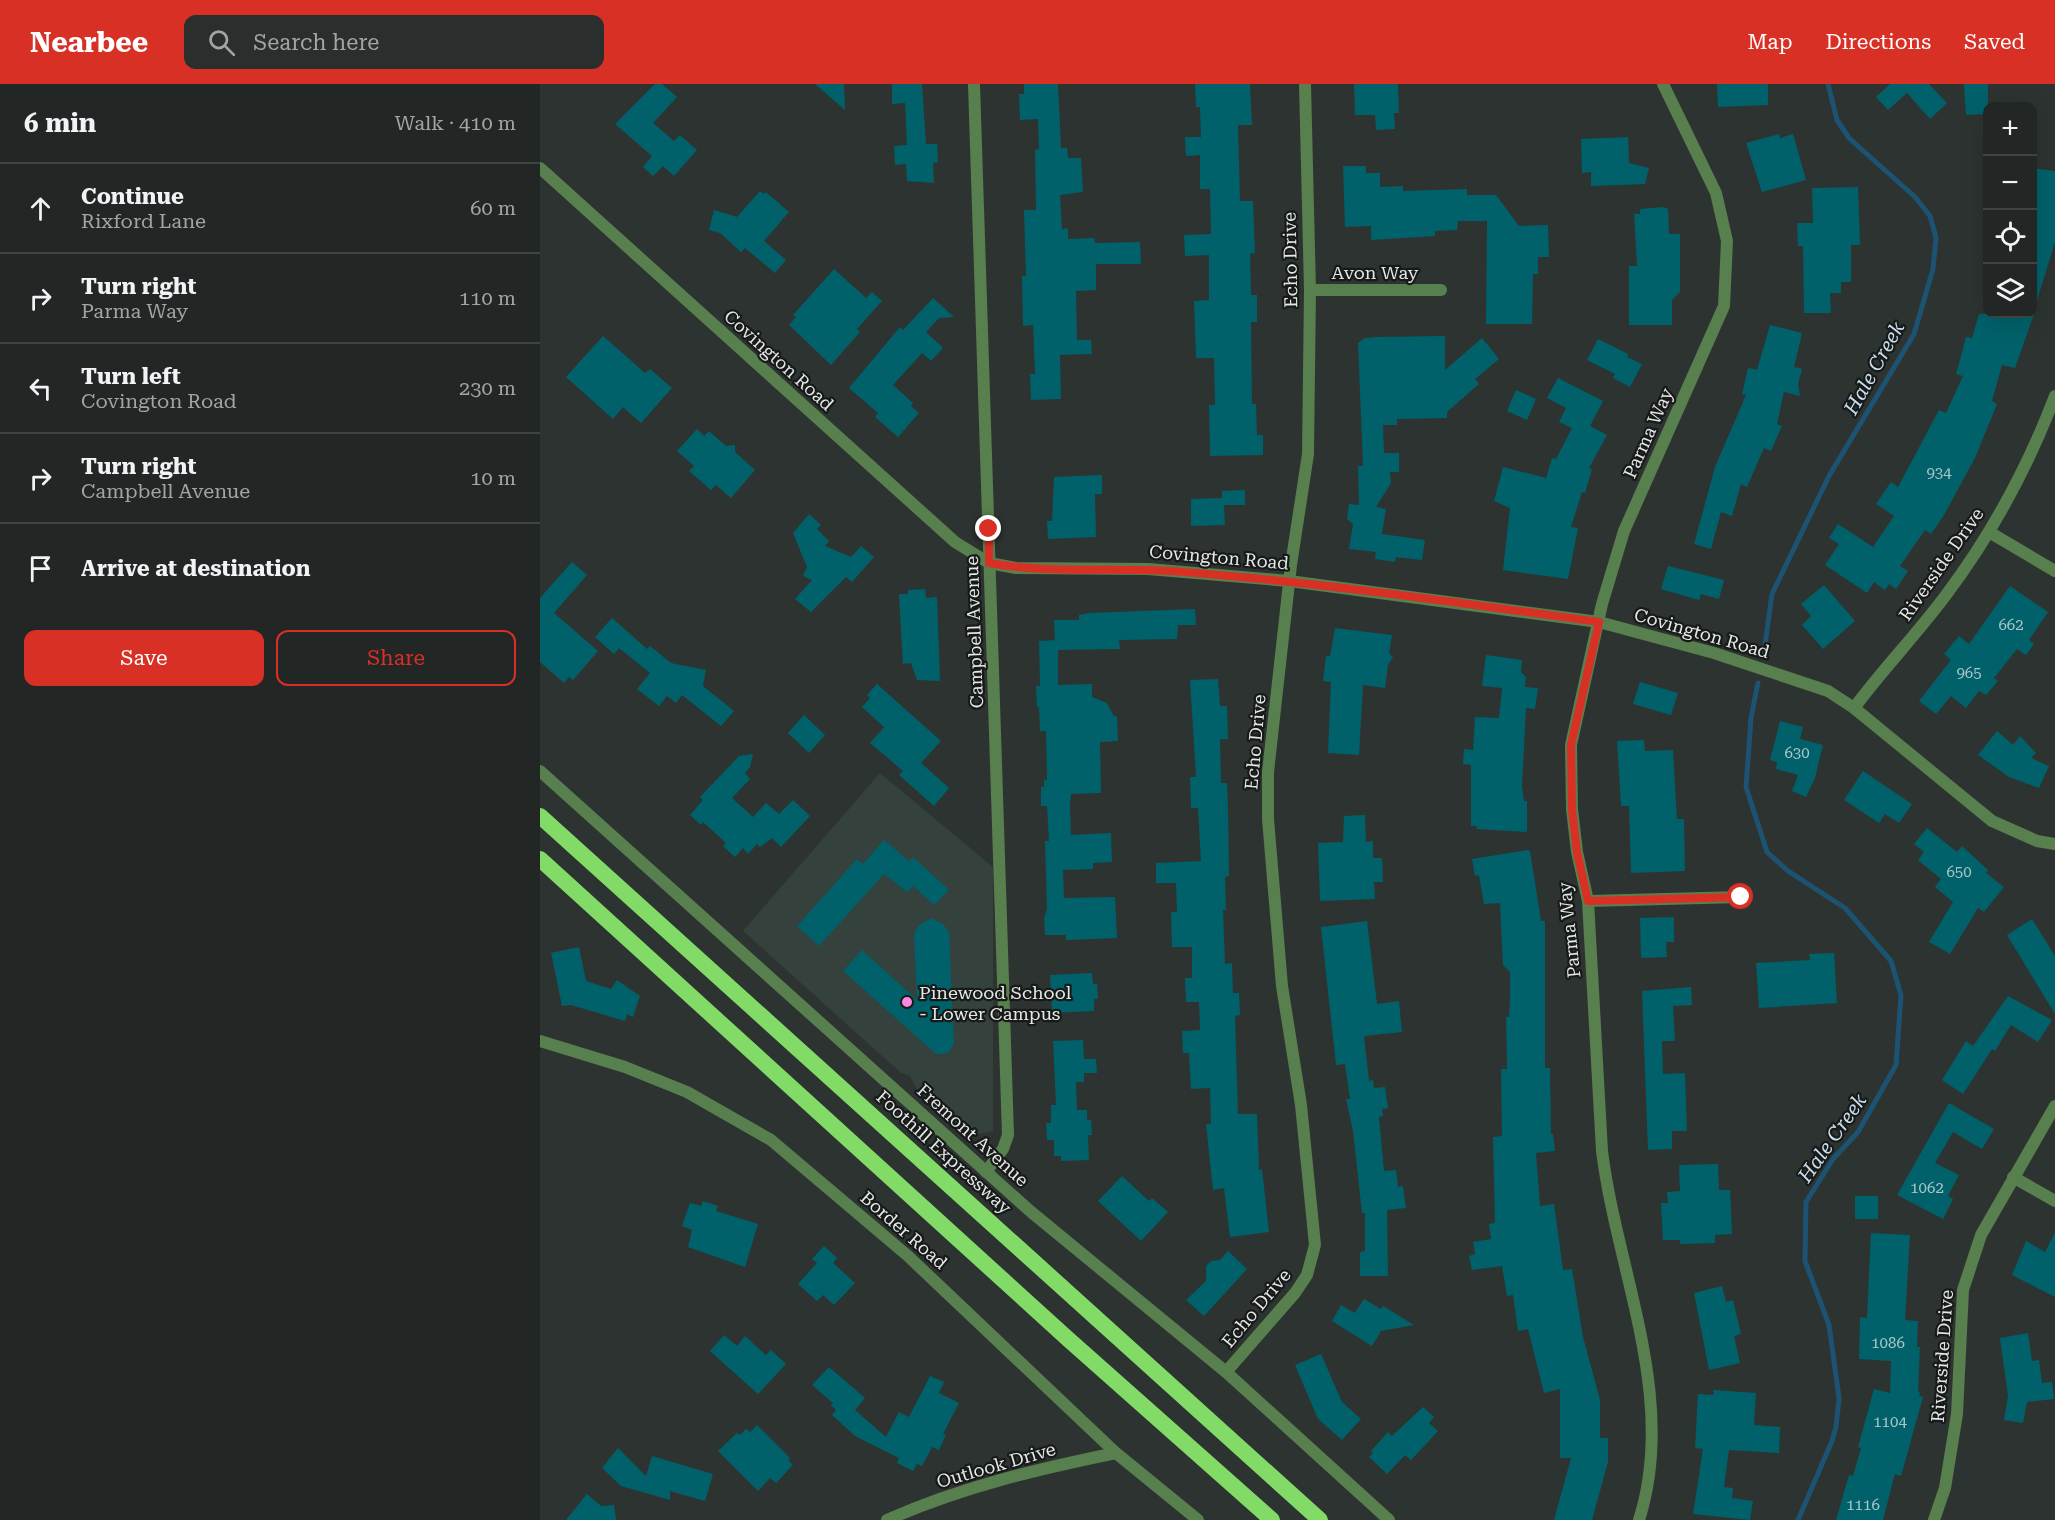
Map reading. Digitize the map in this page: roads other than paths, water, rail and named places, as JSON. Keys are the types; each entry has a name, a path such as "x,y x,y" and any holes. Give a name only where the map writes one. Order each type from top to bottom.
{"highway":[{"name":"Foothill Expressway","path":"540,816 1320,1520"},
{"path":"540,859 1272,1520"}],"street":[{"name":"Campbell Avenue","path":"974,84 1008,1135 1003,1149 987,1172"},
{"name":"Echo Drive","path":"1226,1372 1295,1293 1307,1275 1315,1245 1301,1105 1282,986 1268,819 1268,772 1289,581 1308,454 1310,290 1305,84"},
{"name":"Parma Way","path":"1640,1520 1646,1498 1653,1416 1645,1356 1603,1162 1588,901 1577,852 1573,819 1571,745 1599,622 1624,531 1724,306 1727,242 1716,193 1663,84"},
{"name":"Covington Road","path":"540,168 955,542 989,563 1016,568 1148,569 1289,581 1599,622 1714,653 1828,691 1854,708 1992,821 2037,841 2055,844"},
{"name":"Avon Way","path":"1310,290 1441,290"},
{"name":"Riverside Drive","path":"1854,708 1945,596 1989,532 2042,430 2055,396"},
{"path":"1989,532 2055,571"},
{"name":"Fremont Avenue","path":"540,771 987,1172 1226,1372 1389,1520"},
{"path":"1588,901 1741,897"},
{"name":"Border Road","path":"540,1041 625,1067 687,1092 771,1140 906,1254 1116,1453 1198,1520"},
{"name":"Riverside Drive","path":"1934,1520 1945,1488 1957,1414 1963,1290 1980,1235 2055,1106"},
{"path":"2013,1176 2055,1201"},
{"name":"Outlook Drive","path":"887,1520 941,1498 1005,1478 1116,1453"}],"waterway":[{"name":"Hale Creek","path":"1764,652 1772,594 1829,476 1914,334 1933,269 1936,238 1930,216 1915,197 1849,138 1837,120 1828,84"},
{"name":"Hale Creek","path":"1758,683 1751,718 1746,787 1767,852 1788,871 1845,908 1891,961 1901,995 1896,1065 1858,1132 1833,1159 1806,1202 1805,1261 1829,1325 1839,1398 1832,1441 1798,1520"}],"place":[{"name":"Pinewood School - Lower Campus","path":"907,1002"}]}
